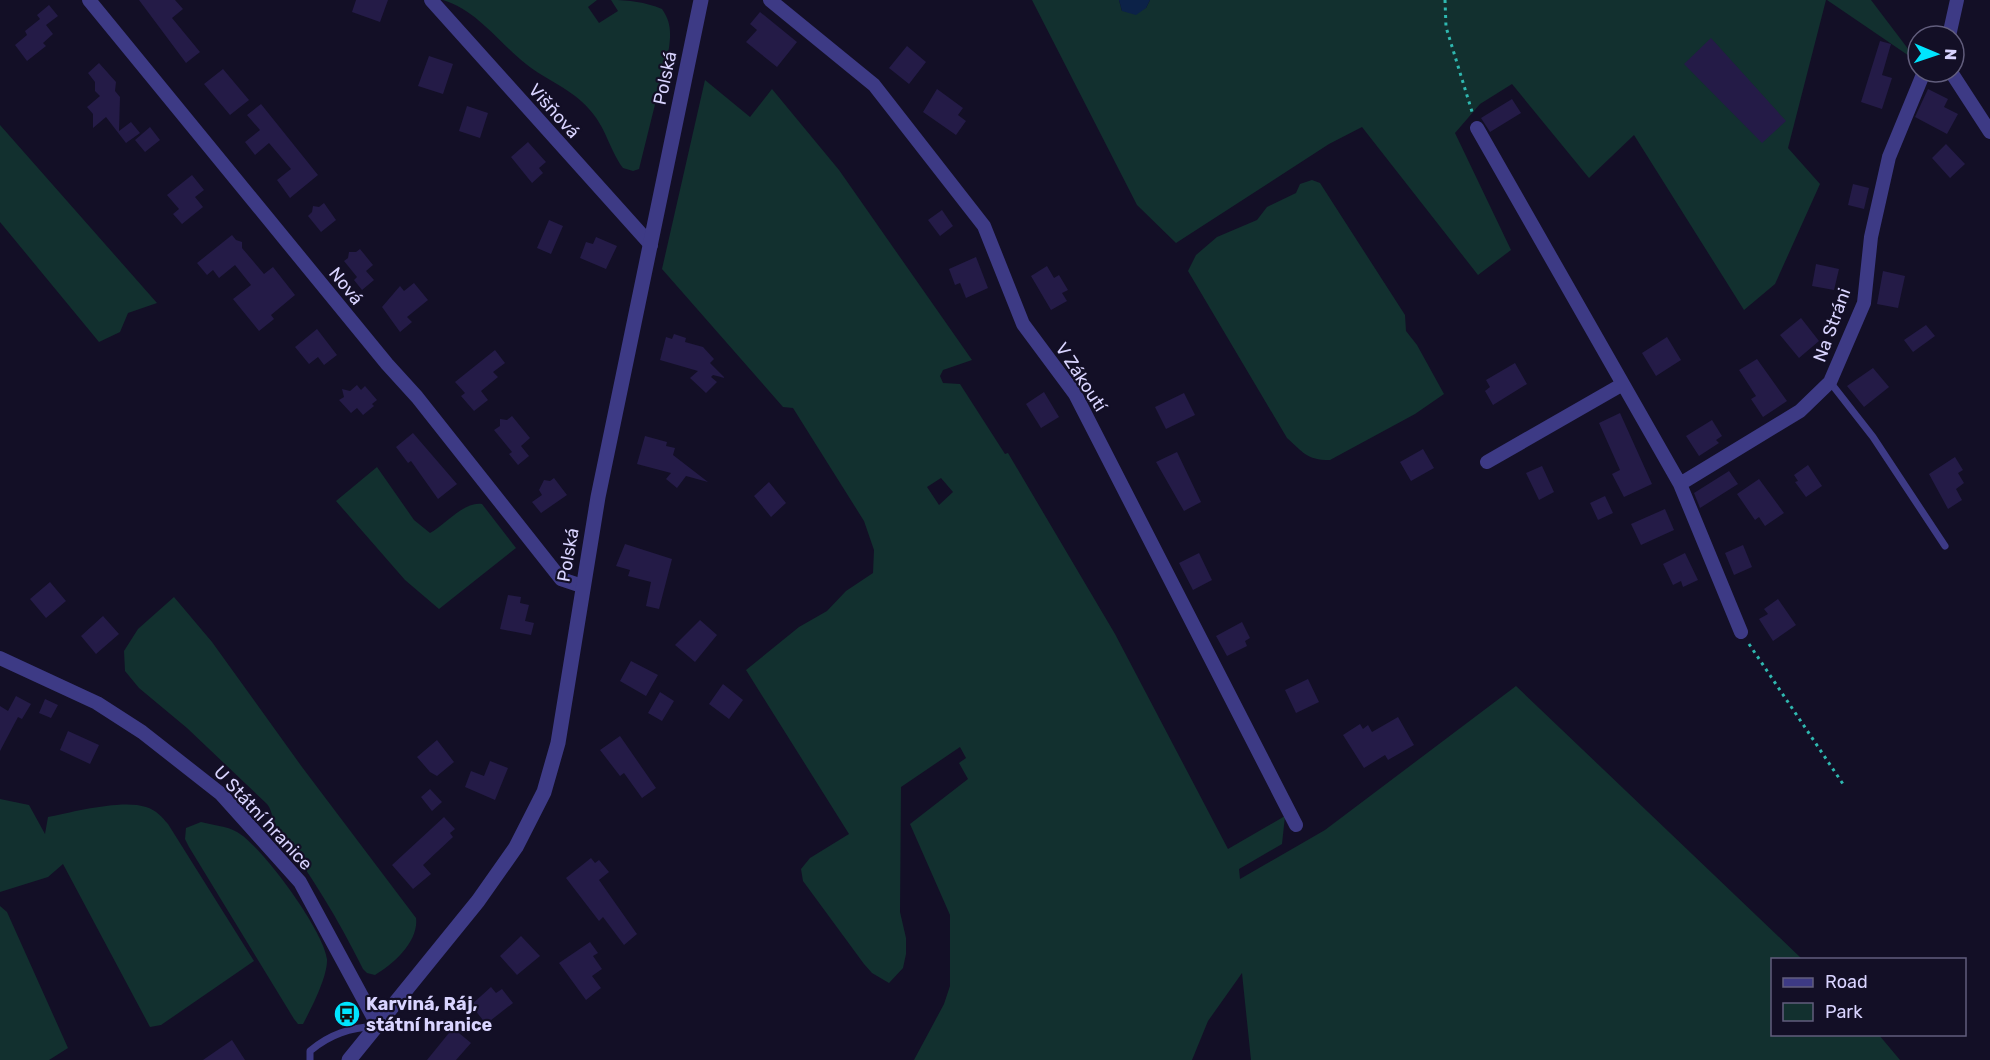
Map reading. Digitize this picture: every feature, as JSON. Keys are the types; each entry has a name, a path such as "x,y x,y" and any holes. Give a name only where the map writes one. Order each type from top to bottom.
{"street":[{"name":"Nová","path":"89,0 387,364 417,397 561,579 582,586"},
{"name":"Višňová","path":"431,0 651,245"},
{"name":"Polská","path":"349,1060 478,901 516,847 544,792 558,742 582,586 701,0"},
{"name":"V Zákoutí","path":"770,0 874,85 984,226 1023,324 1075,394 1296,825"},
{"path":"1952,24 1957,0"},
{"name":"Na Stráni","path":"1680,484 1800,411 1830,382 1864,303 1871,237 1889,156 1919,84"},
{"path":"1959,84 1990,132"},
{"path":"1477,128 1680,484 1741,632"},
{"path":"1487,462 1623,384"},
{"name":"U Státní hranice","path":"0,658 97,703 142,732 221,794 300,882 378,1026"}],"lane":[{"path":"1830,382 1873,437 1946,546"},
{"path":"310,1060 310,1051 326,1037 355,1028 378,1026"}],"path":[{"path":"1445,0 1446,27 1477,128"},
{"path":"1741,632 1845,787"}],"green space":[{"path":"443,0 597,0 588,7 599,23 618,11 611,0 637,2 662,9 670,27 669,48 639,169 633,171 623,168 600,123 582,102 526,64 467,11"},
{"path":"1032,0 1119,0 1122,11 1146,8 1150,0 1826,0 1788,148 1820,184 1775,284 1744,310 1634,135 1589,178 1512,84 1480,104 1455,133 1511,250 1478,275 1362,127 1329,144 1176,243 1137,205"},
{"path":"1827,0 1871,0 1906,46 1906,54"},
{"path":"705,80 750,117 772,89 839,170 972,360 943,370 940,376 943,383 960,384 1005,454 1008,453 1115,634 1228,849 1285,816 1282,844 1239,869 1240,879 1325,830 1516,686 1801,958 1771,958 1771,1036 1880,1036 1900,1060 1251,1060 1242,973 1208,1021 1192,1060 914,1060 944,1004 950,986 950,915 910,824 968,779 959,763 966,758 960,747 901,787 900,912 906,938 906,954 903,968 889,983 872,973 864,964 803,881 801,869 810,858 849,834 746,670 799,627 827,611 846,591 873,573 874,550 864,521 793,408 783,407 662,269","holes":["941,478 953,492 939,505 927,487"]},
{"path":"0,125 157,303 128,313 120,332 99,342 0,222"},
{"path":"1312,180 1320,183 1405,315 1406,331 1417,345 1444,394 1415,414 1330,460 1310,457 1287,438 1188,271 1196,255 1217,237 1257,220 1267,207 1296,193 1300,184"},
{"path":"377,467 414,520 430,533 468,506 482,504 516,548 439,609 405,580 336,501"},
{"path":"174,597 212,642 302,767 416,918 414,935 404,951 390,965 375,975 363,969 323,897 275,826 267,804 187,728 139,688 125,671 124,651 138,629"},
{"path":"0,799 29,805 45,834 48,817 124,804 153,810 168,824 254,961 161,1025 150,1027 63,864 48,877 0,892"},
{"path":"201,822 233,830 248,840 276,871 315,929 323,946 327,966 303,1024 298,1024 294,1019 189,847 185,839 186,828"},
{"path":"0,906 7,912 68,1048 49,1060 0,1060"}],"water":[{"path":"1119,0 1150,0 1146,8 1136,15 1122,11"}],"building":[{"path":"139,0 175,0 183,9 172,18 200,52 186,63"},
{"path":"356,0 388,0 380,22 352,12"},
{"path":"49,5 58,16 46,25 53,34 43,43 46,46 27,61 15,45 27,35 25,31 40,19 37,15"},
{"path":"760,12 797,42 777,67 746,42 757,30 750,24"},
{"path":"1711,38 1786,121 1762,143 1684,64"},
{"path":"1880,41 1891,44 1882,75 1892,78 1882,109 1861,102"},
{"path":"907,46 926,62 909,84 889,68"},
{"path":"429,56 453,64 443,94 418,86"},
{"path":"99,63 116,82 115,91 120,97 119,131 131,122 140,133 126,143 106,117 93,128 93,114 87,107 100,96 95,91 95,82 88,73"},
{"path":"223,69 249,100 230,115 204,84"},
{"path":"937,89 963,108 958,115 966,121 956,135 923,112"},
{"path":"1928,89 1948,99 1944,107 1958,114 1947,134 1915,117"},
{"path":"1512,99 1521,113 1490,132 1481,118"},
{"path":"261,104 318,175 290,198 277,180 291,169 269,143 255,155 245,142 260,130 247,115"},
{"path":"467,106 488,113 480,138 459,131"},
{"path":"150,127 160,140 145,152 135,140"},
{"path":"528,142 546,162 539,168 543,173 532,183 511,157"},
{"path":"1946,144 1965,164 1950,178 1932,158"},
{"path":"192,175 204,190 195,197 203,207 182,224 173,214 179,209 167,195"},
{"path":"1853,184 1869,188 1864,209 1848,205"},
{"path":"324,203 336,220 321,232 308,216 313,206 319,207"},
{"path":"942,210 953,226 940,236 928,220"},
{"path":"549,220 563,226 551,254 537,248"},
{"path":"232,235 236,240 242,242 242,248 264,274 273,267 295,295 271,315 274,319 259,331 233,299 251,285 235,265 219,278 213,270 207,275 197,263"},
{"path":"596,237 617,246 606,269 580,258 586,242 593,244"},
{"path":"360,249 373,265 366,271 374,280 362,290 354,280 357,277 344,261 348,258 349,252 356,252"},
{"path":"976,257 988,288 966,298 960,283 955,285 949,269"},
{"path":"1816,264 1839,269 1834,290 1812,286"},
{"path":"1047,266 1054,278 1059,275 1068,290 1062,293 1067,301 1051,310 1031,276"},
{"path":"1883,271 1905,276 1898,308 1877,304"},
{"path":"414,283 428,300 407,317 412,322 400,332 382,307 400,286 404,291"},
{"path":"1801,318 1819,341 1799,358 1780,335"},
{"path":"1926,325 1935,336 1913,352 1904,340"},
{"path":"317,329 337,355 324,365 318,357 309,364 295,347"},
{"path":"674,334 686,338 685,342 703,347 714,359 710,363 725,378 713,375 711,377 717,382 706,393 690,378 698,371 660,360 666,337 672,339"},
{"path":"1667,337 1681,360 1656,376 1642,353"},
{"path":"495,350 505,363 493,372 498,377 481,391 488,400 474,411 461,396 465,393 455,382"},
{"path":"1757,359 1787,401 1763,417 1751,399 1756,396 1739,370"},
{"path":"1515,363 1527,384 1493,405 1485,391 1490,387 1486,380"},
{"path":"1873,368 1889,387 1864,407 1847,386"},
{"path":"357,385 361,390 365,386 377,400 372,404 374,406 363,415 357,408 351,413 339,400 344,397 342,389 350,391"},
{"path":"1044,392 1059,417 1041,428 1026,404"},
{"path":"1184,393 1195,415 1166,429 1155,407"},
{"path":"1620,413 1652,484 1624,497 1612,474 1620,470 1599,423"},
{"path":"512,416 530,438 521,446 529,456 518,465 509,454 512,452 494,430 500,426 500,419 507,420"},
{"path":"1712,420 1722,436 1716,440 1719,443 1699,456 1686,436"},
{"path":"413,433 457,484 438,499 411,461 408,463 396,447"},
{"path":"645,436 667,442 666,446 675,448 673,455 708,482 686,476 677,488 666,479 671,473 637,464"},
{"path":"1423,449 1434,468 1411,481 1400,462"},
{"path":"1177,452 1201,502 1184,511 1156,462"},
{"path":"1955,457 1963,470 1958,473 1964,483 1956,489 1962,500 1948,509 1929,474"},
{"path":"1808,465 1822,486 1806,497 1795,482 1798,481 1794,475"},
{"path":"1542,466 1554,492 1539,500 1526,473"},
{"path":"1729,471 1738,484 1700,508 1694,493"},
{"path":"554,478 567,495 541,513 532,502 542,495 539,490 544,480 550,481"},
{"path":"1759,479 1784,513 1765,526 1759,517 1755,520 1737,494"},
{"path":"769,482 786,503 771,517 754,496"},
{"path":"1605,496 1613,513 1598,520 1590,503"},
{"path":"1665,509 1674,530 1641,545 1631,524"},
{"path":"625,544 672,559 659,609 646,606 651,582 628,576 630,570 616,566"},
{"path":"1743,545 1752,567 1734,575 1725,553"},
{"path":"1199,553 1212,580 1193,590 1179,563"},
{"path":"1685,553 1698,580 1683,587 1681,581 1673,585 1663,564"},
{"path":"50,582 66,601 46,618 30,599"},
{"path":"508,595 521,597 520,603 529,605 525,621 534,623 531,635 500,629"},
{"path":"1778,599 1796,625 1773,641 1759,619 1768,614 1764,609"},
{"path":"103,616 119,634 96,654 81,636"},
{"path":"700,620 717,635 695,662 675,645"},
{"path":"1242,622 1250,638 1245,641 1247,646 1227,656 1216,636"},
{"path":"631,661 658,675 646,696 620,681"},
{"path":"1308,679 1319,702 1296,713 1285,690"},
{"path":"723,684 743,700 729,719 709,704"},
{"path":"660,692 674,701 662,721 648,713"},
{"path":"16,696 31,704 22,719 18,717 0,751 0,706 8,711"},
{"path":"45,699 58,705 51,718 39,713"},
{"path":"1398,717 1414,745 1388,760 1385,755 1364,768 1343,735 1360,724 1363,729 1368,725 1372,732"},
{"path":"68,731 99,745 90,764 60,750"},
{"path":"620,736 656,788 642,798 624,773 620,776 600,750"},
{"path":"437,740 454,762 437,776 430,772 417,757"},
{"path":"490,761 508,768 495,800 465,787 471,771 484,776"},
{"path":"430,789 442,802 432,811 421,797"},
{"path":"444,817 455,829 450,833 453,837 423,865 431,874 413,889 392,865"},
{"path":"591,858 595,863 599,860 609,872 599,880 637,934 624,945 603,917 599,921 566,878"},
{"path":"521,936 540,956 517,975 500,956"},
{"path":"590,942 598,953 593,956 602,969 592,976 601,988 586,1000 559,963"},
{"path":"491,987 496,993 502,989 513,1003 486,1024 471,1005"},
{"path":"453,1028 471,1043 456,1060 427,1060"},
{"path":"232,1040 245,1060 203,1060"}],"place":[{"name":"Karviná, Ráj, státní hranice","path":"347,1014"}]}
